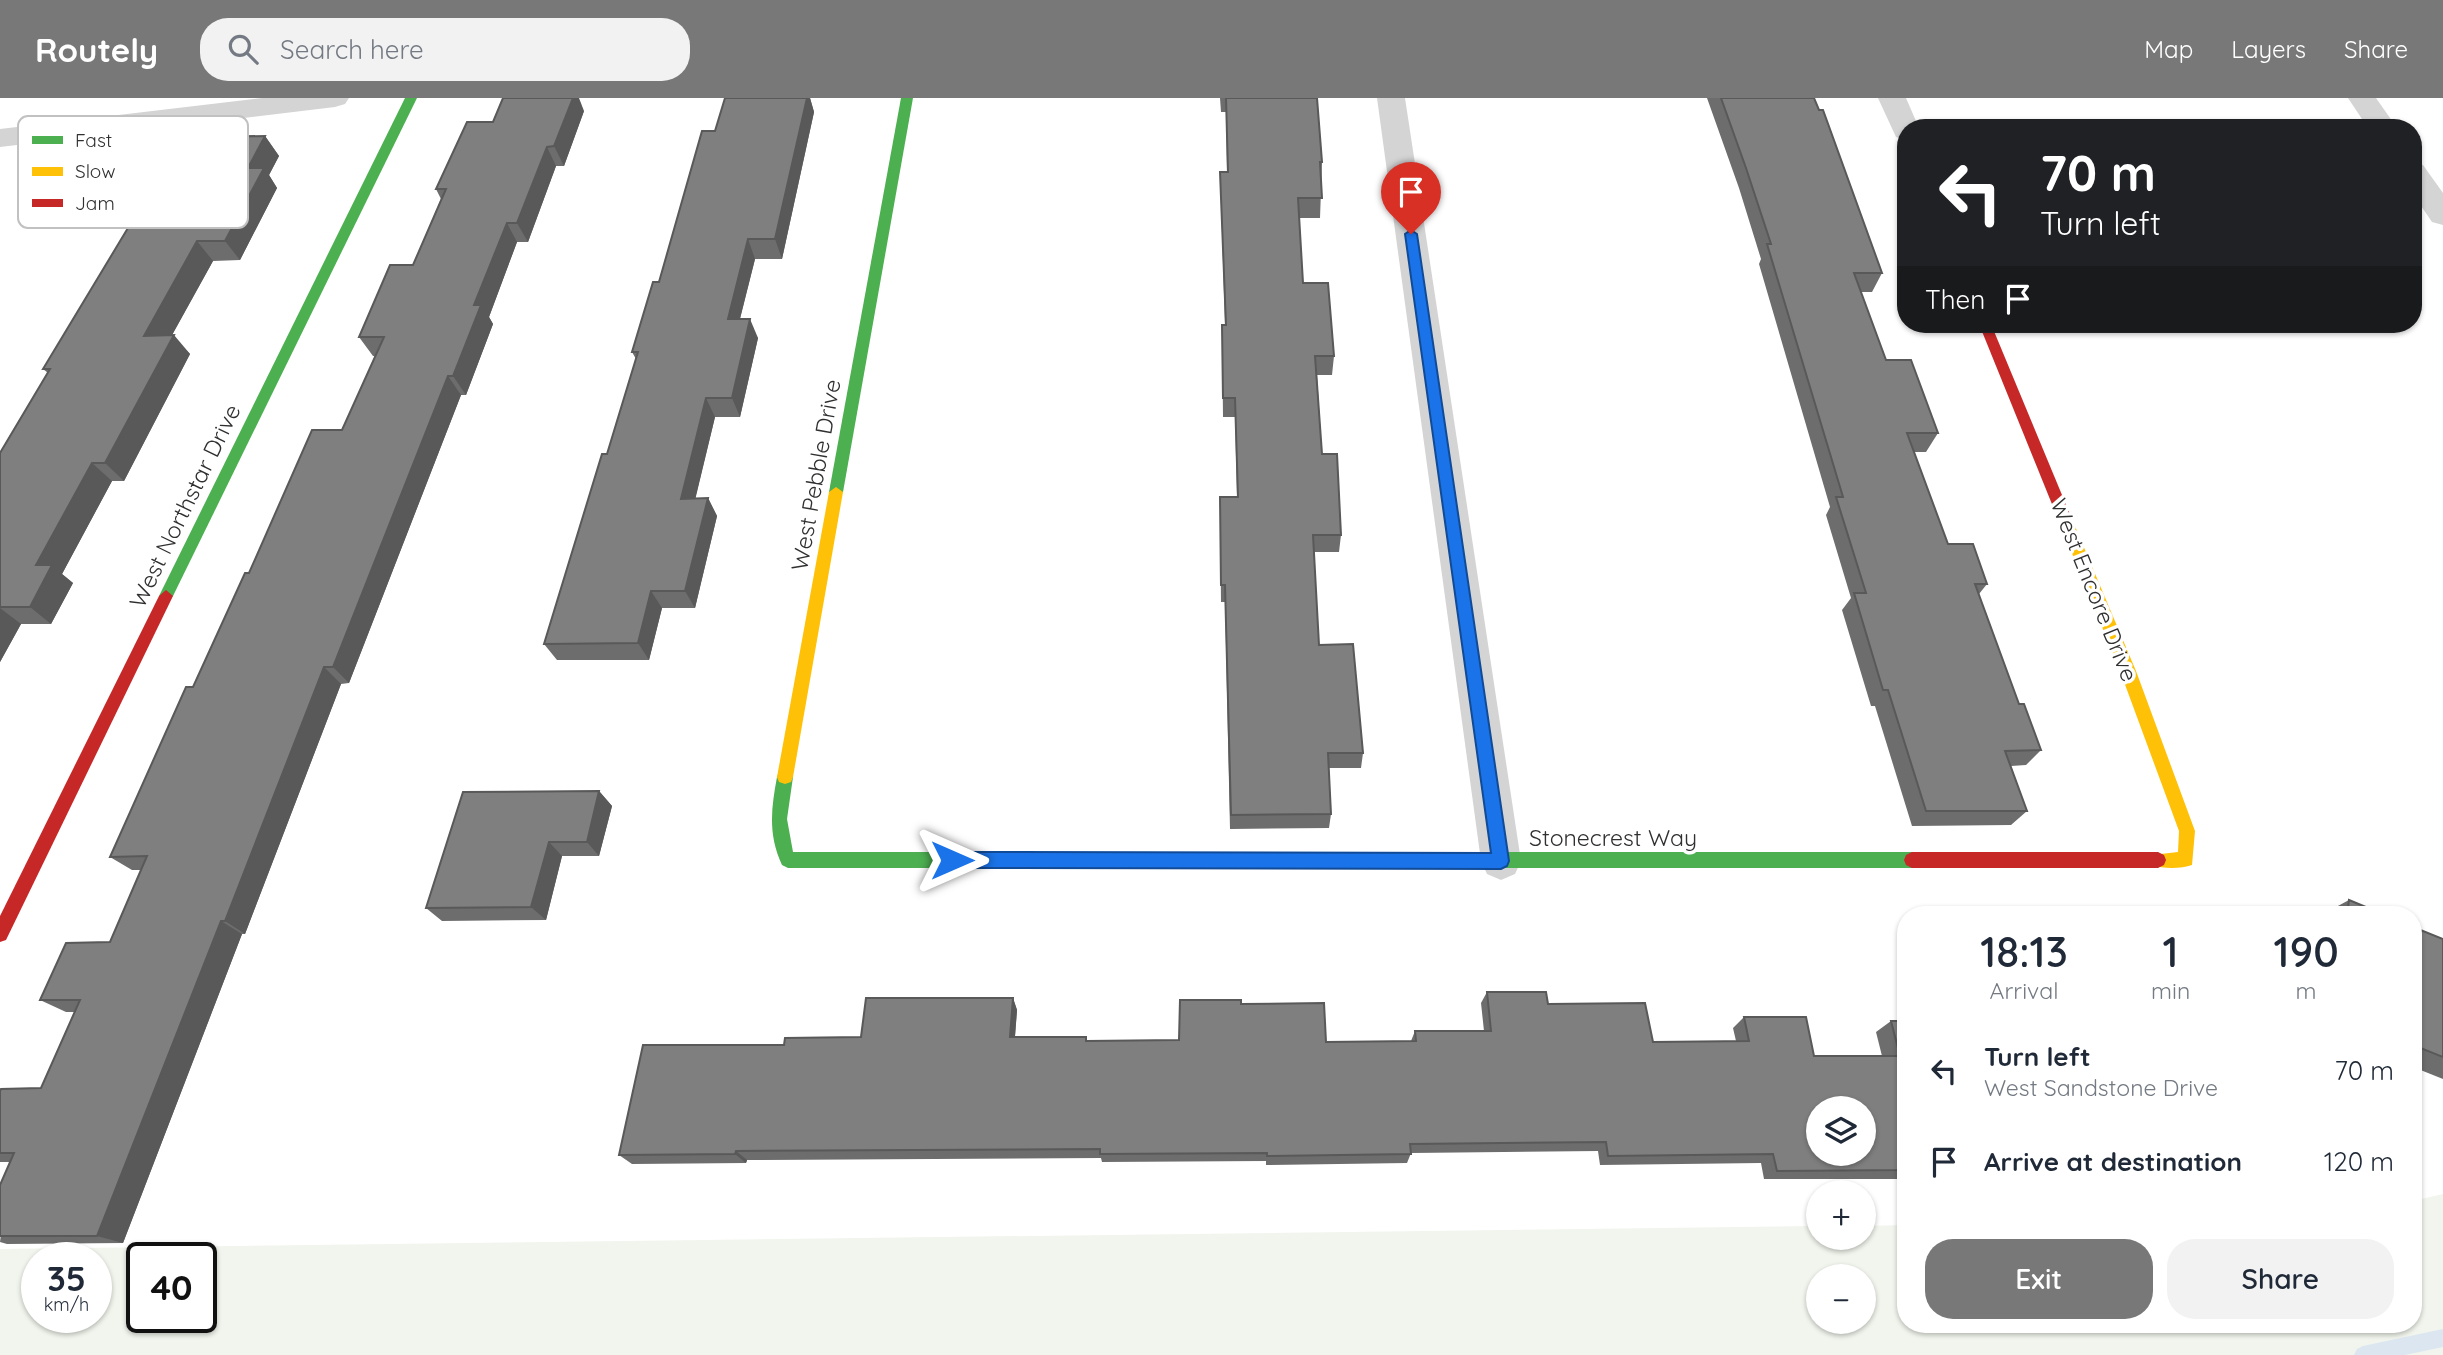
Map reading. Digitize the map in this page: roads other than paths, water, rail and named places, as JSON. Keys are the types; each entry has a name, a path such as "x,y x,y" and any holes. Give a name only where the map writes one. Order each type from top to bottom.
{"street":[{"path":"184,116 335,98"},
{"name":"West Northstar Drive","path":"0,934 411,98"},
{"name":"West Pebble Drive","path":"788,860 781,848 778,815 907,98"},
{"path":"1391,98 1501,861"},
{"path":"1892,98 1901,119"},
{"path":"2362,98 2377,119"},
{"path":"0,138 18,136"},
{"path":"2422,185 2443,215"},
{"name":"West Encore Drive","path":"1989,333 2128,671 2187,831 2186,860"},
{"name":"Stonecrest Way","path":"788,860 2186,860"}],"waterway":[{"path":"2363,1355 2443,1338"}]}
